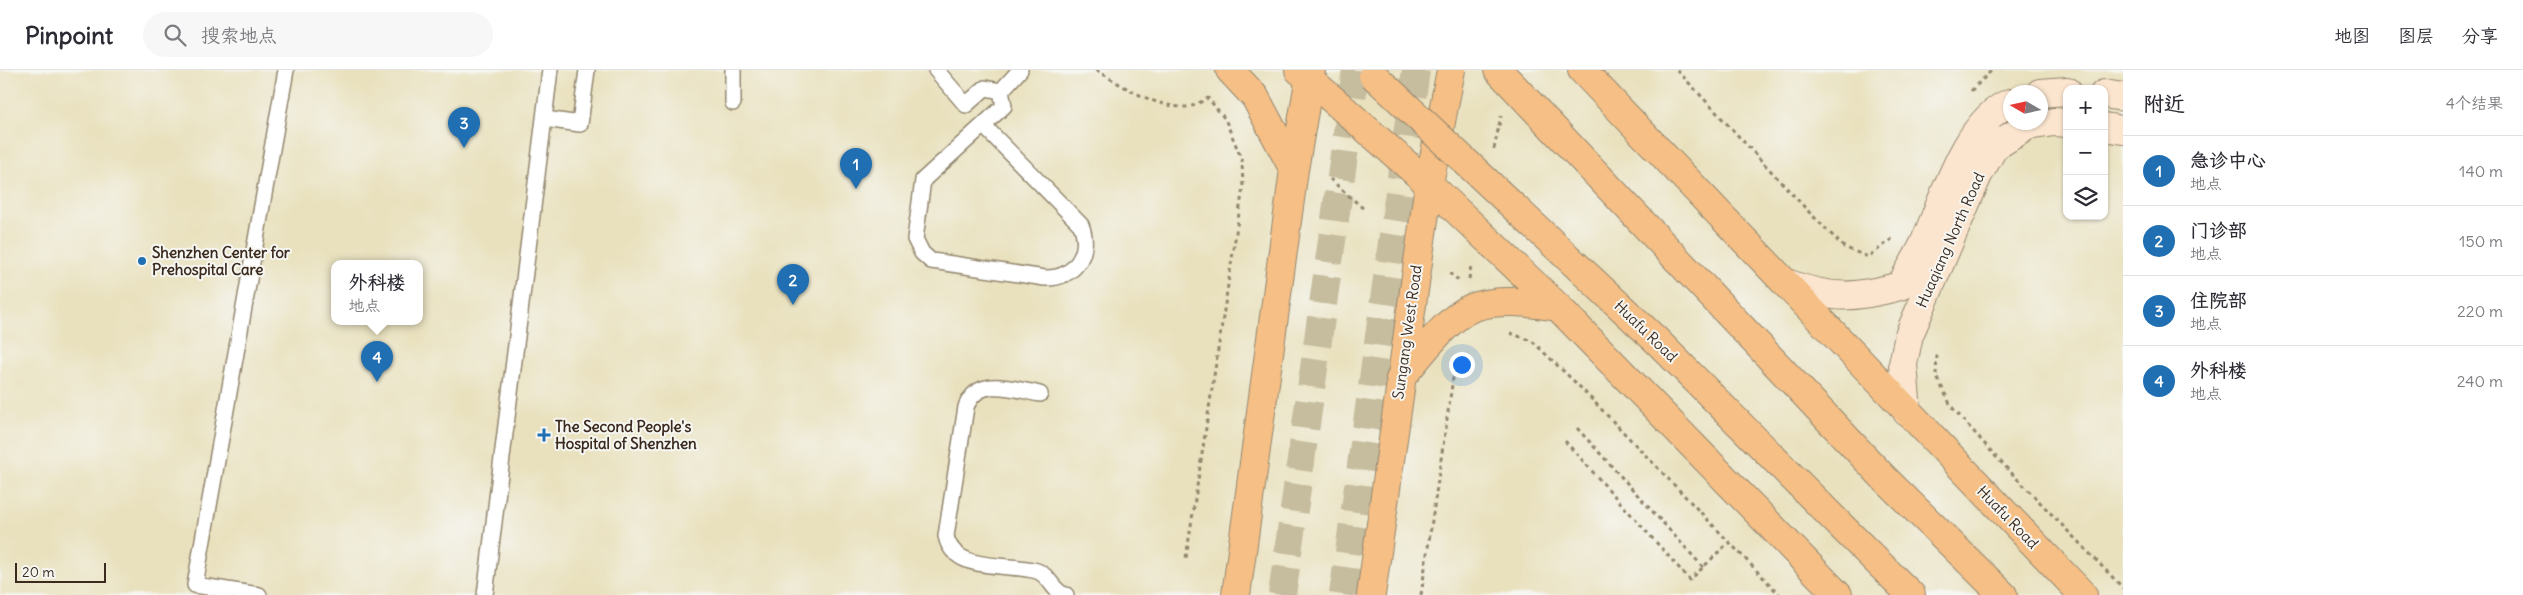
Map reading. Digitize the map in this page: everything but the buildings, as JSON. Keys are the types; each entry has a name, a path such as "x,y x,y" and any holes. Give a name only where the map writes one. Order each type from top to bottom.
{"main road":[{"path":"1230,70 1255,97 1294,170"},
{"name":"Sungang West Road","path":"1371,595 1429,184 1451,70"},
{"path":"1498,70 1885,479 2002,595"},
{"name":"Huafu Road","path":"1582,70 1789,284 1907,412 2083,595"},
{"name":"Huafu Road","path":"1371,72 1656,340 1911,595"},
{"path":"1236,595 1307,73"},
{"path":"1307,73 1429,184 1558,307 1838,595"},
{"path":"2048,92 2063,91"},
{"path":"2108,95 2123,97"},
{"name":"Huaqiang North Road","path":"1789,284 1816,294 1841,296 1865,295 1900,286 1922,248 1967,145 1984,120 2003,108"},
{"name":"Huaqiang North Road","path":"1907,412 1903,364 1909,335 1978,175 1994,147 2027,126 2054,122 2063,123"},
{"path":"2108,128 2123,130"},
{"path":"1400,379 1452,321 1473,307 1506,302 1558,307"}],"lane":[{"path":"259,595 195,585 286,70"},
{"path":"484,595 550,70"},
{"path":"545,119 580,124 587,70"},
{"path":"733,70 733,103"},
{"path":"936,70 966,105 986,88 1001,91"},
{"path":"1001,91 1020,70"},
{"path":"984,126 1081,225 1085,240 1082,255 1074,268 1064,274 1045,278 934,261 925,257 917,246 914,234 923,180 1004,106 1001,91"},
{"path":"1040,394 992,386 980,389 971,396 966,407 946,536 950,548 963,559 1040,571 1061,595"}],"path":[{"path":"1096,70 1130,90 1164,104 1188,108 1208,98 1225,119 1242,160 1243,187 1186,558"},
{"path":"1677,70 1844,247 1868,256 1891,241 1895,232"},
{"path":"1967,96 1992,70"},
{"path":"1493,154 1502,110"},
{"path":"1330,179 1365,210"},
{"path":"1468,286 1472,263"},
{"path":"1502,329 1532,341 1578,385 1780,595"},
{"path":"1937,346 1936,375 1951,406 1997,458 2123,588"},
{"path":"1421,595 1453,378 1462,353 1468,347"},
{"path":"1577,428 1704,567"},
{"path":"1565,441 1690,580 1729,542"}],"tunnel":[{"path":"1282,595 1356,70"},
{"path":"1343,595 1416,70"}],"place":[{"name":"住院部","path":"464,148"},
{"name":"急诊中心","path":"856,189"},
{"name":"Shenzhen Center for Prehospital Care","path":"142,261"},
{"name":"门诊部","path":"793,305"},
{"name":"外科楼","path":"377,382"},
{"name":"The Second People's Hospital of Shenzhen","path":"544,435"}]}
